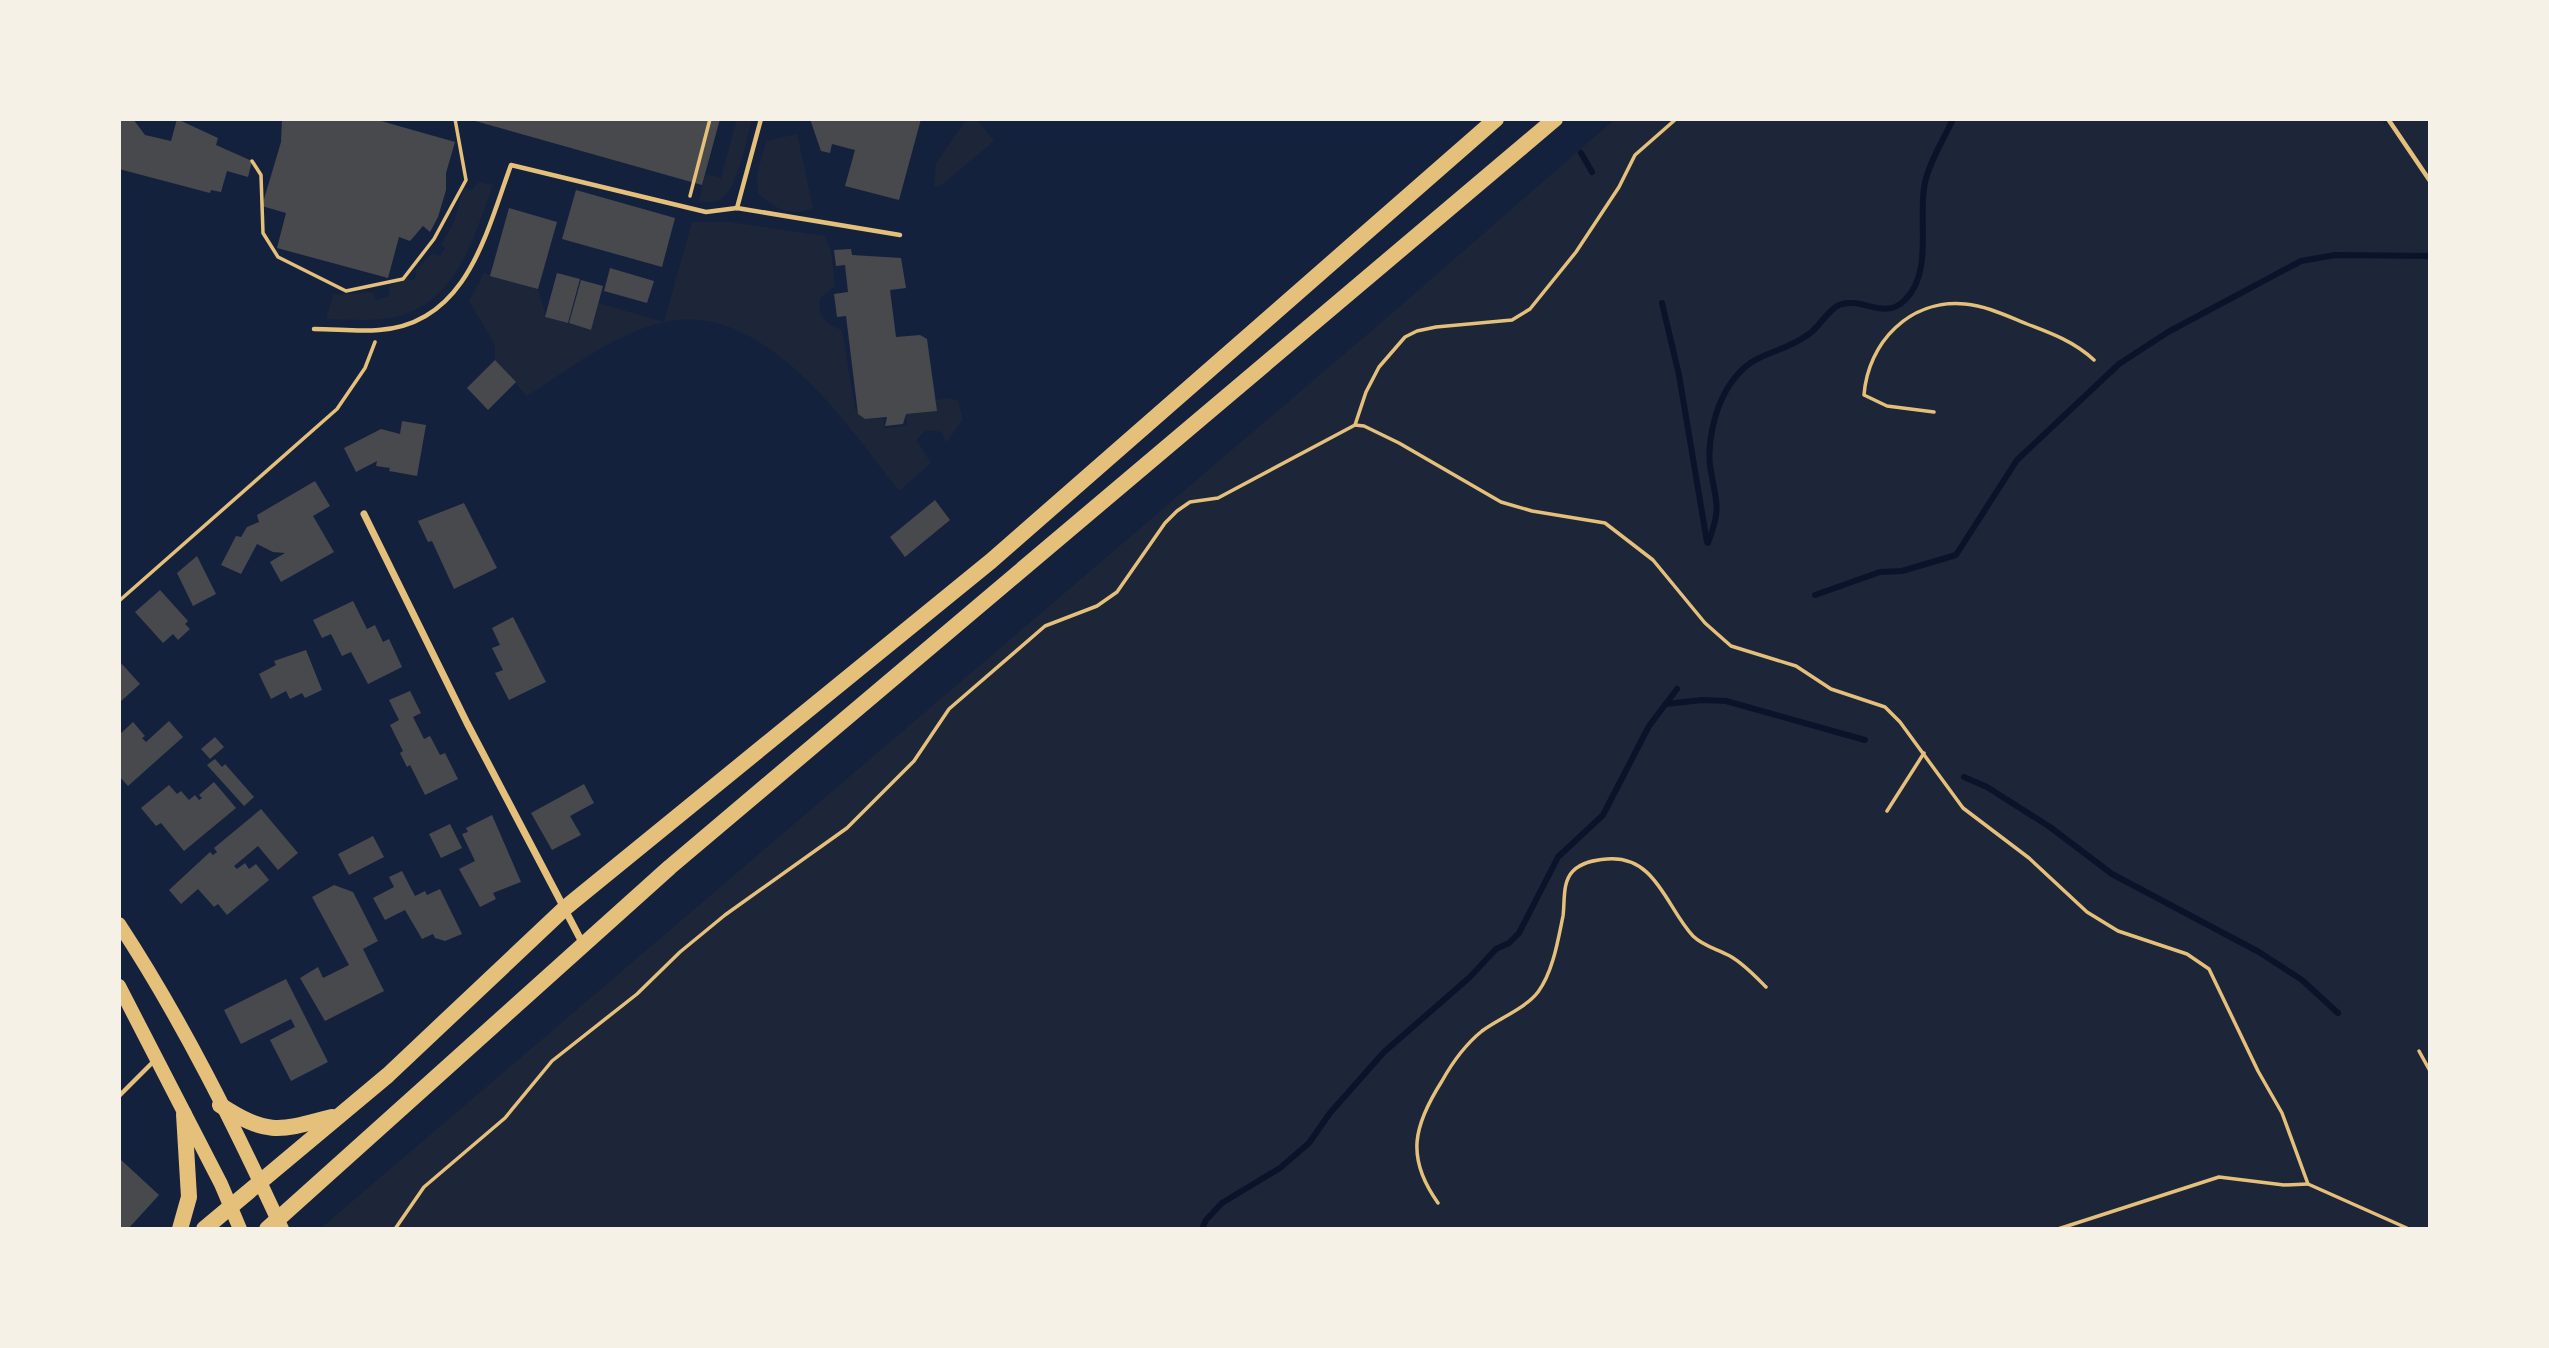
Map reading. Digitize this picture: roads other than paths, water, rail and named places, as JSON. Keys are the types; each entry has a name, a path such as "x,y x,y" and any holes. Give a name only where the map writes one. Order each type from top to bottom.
{"main road":[{"path":"204,1229 457,1012 565,908 991,561 1496,119"},
{"path":"119,925 152,975 220,1105 259,1181 275,1226 680,858 1551,120"},
{"path":"119,986 221,1184 240,1229"},
{"path":"220,1105 245,1122 267,1129 285,1129 338,1115"},
{"path":"180,1229 189,1197 184,1114"}],"street":[{"path":"364,514 467,723 583,944"}],"lane":[{"path":"737,208 761,119"},
{"path":"2388,119 2430,181"},
{"path":"314,329 380,330 426,317 448,301 465,282 478,257 511,165 706,212 737,208 900,235"},
{"path":"119,1096 156,1059"}],"waterway":[{"path":"1708,543 1717,507 1710,462 1710,441 1718,408 1727,389 1746,366 1797,342 1839,305 1856,303 1889,308 1905,300 1914,288 1922,260 1923,196 1927,174 1953,119"},
{"path":"1581,153 1592,172"},
{"path":"1815,595 1880,572 1902,571 1956,555 2017,460 2119,364 2168,332 2301,261 2335,255 2430,256"},
{"path":"1662,303 1679,375 1707,542"},
{"path":"1202,1229 1206,1220 1222,1203 1280,1168 1309,1143 1330,1113 1384,1052 1470,977 1496,949 1509,943 1519,933 1558,857 1603,815 1649,726 1677,689"},
{"path":"1666,704 1702,700 1726,701 1865,740"},
{"path":"1964,777 1987,787 2050,827 2112,874 2259,952 2302,980 2338,1013"}]}
